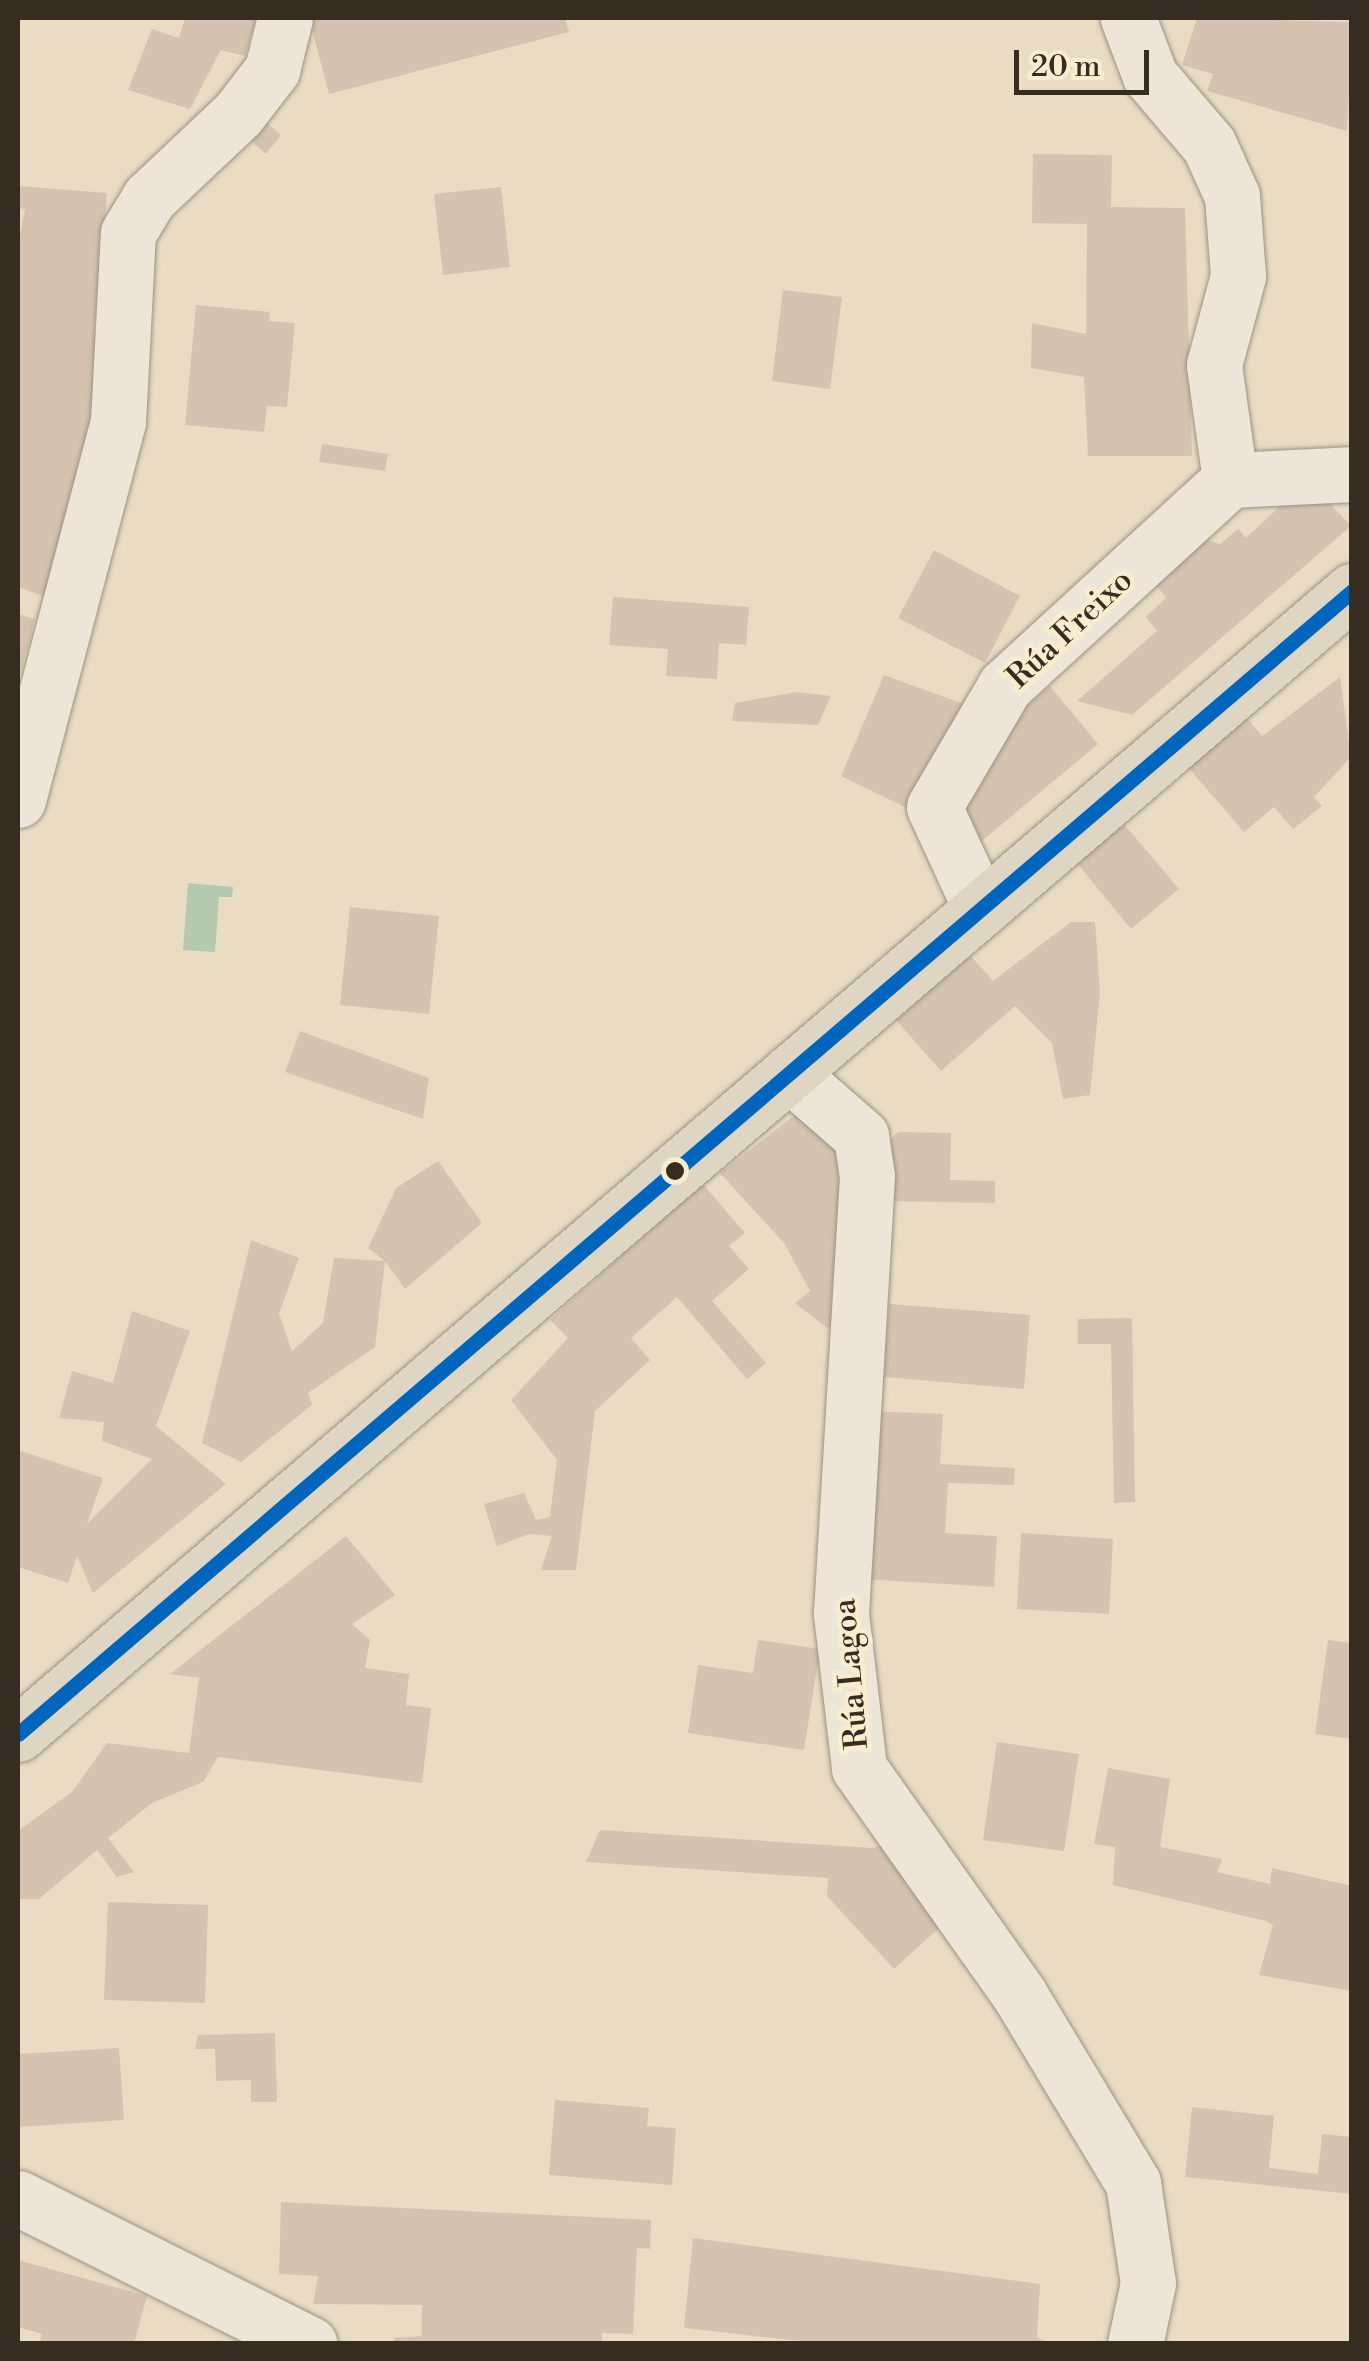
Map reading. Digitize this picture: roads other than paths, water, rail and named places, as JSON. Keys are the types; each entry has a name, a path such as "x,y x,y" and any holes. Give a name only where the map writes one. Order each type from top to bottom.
{"main road":[{"path":"18,1734 1352,591"}],"street":[{"path":"18,800 118,422 128,233 149,198 238,114 272,70 285,18"},
{"path":"1128,18 1150,76 1209,145 1232,196 1238,276 1214,365 1230,480 1352,474"},
{"name":"Rúa Freixo","path":"981,909 934,807 942,792 1005,686 1230,480"},
{"name":"Rúa Lagoa","path":"789,1073 861,1136 868,1176 841,1614 858,1768 1019,1994 1134,2183 1148,2283 1135,2344"},
{"path":"18,2198 310,2344"}]}
